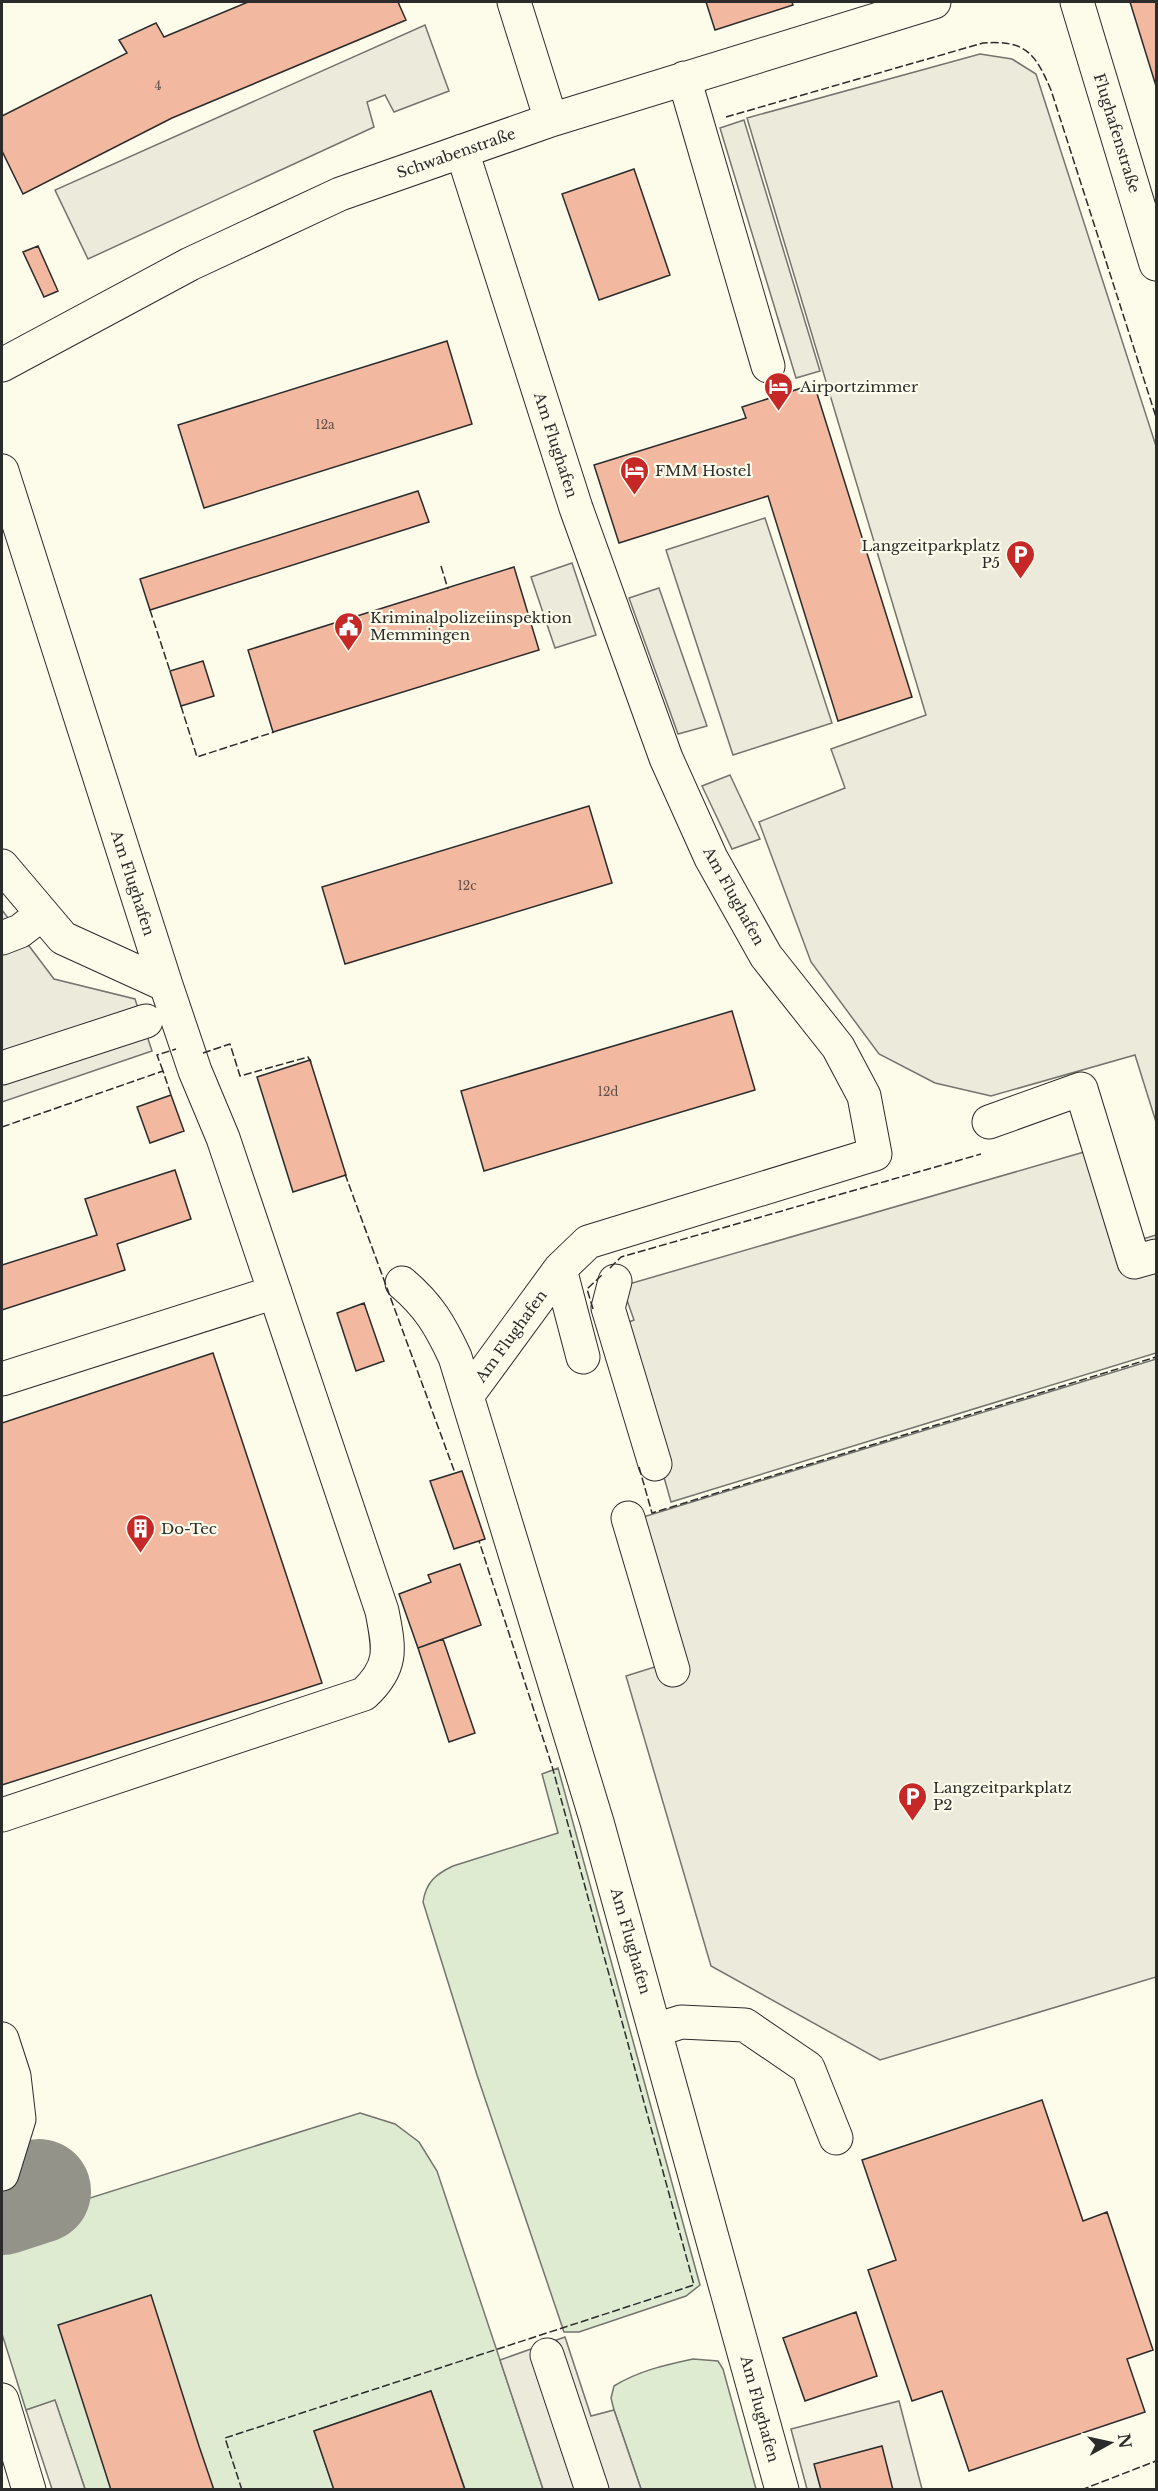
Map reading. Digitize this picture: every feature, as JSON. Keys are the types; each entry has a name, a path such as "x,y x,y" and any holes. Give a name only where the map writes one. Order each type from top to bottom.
{"street":[{"path":"514,2 551,120"},
{"name":"Schwabenstraße","path":"2,365 190,264 320,203 426,162 551,120 934,2"},
{"name":"Flughafenstraße","path":"1077,2 1156,264"},
{"path":"684,78 768,366"},
{"name":"Am Flughafen","path":"462,151 579,517 666,758 711,858 766,956 838,1047 864,1096 875,1154 588,1242 560,1269 467,1396"},
{"name":"Am Flughafen","path":"2,471 166,985 195,1071 223,1137 382,1611 387,1640 386,1662 380,1679 364,1694 2,1815"},
{"path":"2,866 63,938 166,985"},
{"path":"2,938 20,931 42,914"},
{"path":"2,1068 146,1021"},
{"path":"989,1122 1081,1089 1134,1262 1156,1256"},
{"path":"560,1269 583,1357"},
{"path":"615,1281 608,1308 655,1464"},
{"name":"Am Flughafen","path":"402,1284 422,1301 441,1326 455,1357 597,1822 782,2490"},
{"path":"2,1379 275,1292"},
{"path":"628,1518 673,1670"},
{"path":"656,2030 681,2022 745,2025 808,2068 836,2138"},
{"path":"2,2039 14,2076 19,2119 2,2174"},
{"path":"547,2355 592,2490"},
{"path":"2,2400 29,2490"}],"green space":[{"path":"558,1768 700,2285 686,2296 579,2332 564,2332 477,2075 423,1902 429,1884 447,1869 558,1833 542,1774"},
{"path":"360,2113 395,2124 419,2142 437,2171 543,2489 465,2489 431,2391 314,2431 334,2489 85,2489 55,2401 26,2410 2,2334 2,2230 4,2225"},
{"path":"693,2359 718,2361 723,2369 756,2489 641,2489 614,2410 611,2398 614,2386 642,2372"}],"shaded area":[{"path":"425,25 449,91 394,112 385,95 367,102 374,127 88,259 55,190"},
{"name":"Langzeitparkplatz P5","path":"980,54 1012,59 1036,74 1156,446 1156,1122 1135,1055 991,1096 935,1083 879,1054 811,962 759,822 845,788 831,749 926,715 747,118"},
{"path":"744,120 820,371 796,378 720,128"},
{"path":"765,518 832,723 733,755 666,550"},
{"path":"572,563 596,635 555,648 531,577"},
{"path":"659,588 707,726 678,734 629,598"},
{"path":"730,775 760,839 732,849 702,786"},
{"path":"2,910 54,979 135,999 152,1051 2,1102"},
{"path":"1084,1152 1113,1248 1156,1235 1156,1353 671,1502 621,1325 634,1320 622,1286"},
{"name":"Langzeitparkplatz P2","path":"1156,1359 1156,1977 880,2060 711,1966 626,1676 680,1659 640,1518"},
{"path":"565,2337 591,2416 614,2410 641,2489 543,2489 500,2360"},
{"path":"55,2400 85,2489 52,2489 26,2410"},
{"path":"899,2401 922,2489 807,2489 791,2429"}],"building":[{"path":"248,2 398,2 406,20 172,118 23,194 2,151 2,116 127,53 119,40 156,23 164,37"},
{"path":"706,2 792,2 793,5 715,30"},
{"path":"1130,2 1156,2 1156,86"},
{"path":"634,169 670,275 599,300 562,194"},
{"path":"38,246 58,291 44,297 23,252"},
{"path":"447,341 472,424 204,508 178,425"},
{"path":"814,384 912,697 838,721 768,496 619,543 594,465 746,418 742,407"},
{"path":"418,491 429,522 150,610 140,579"},
{"path":"514,567 539,650 273,732 248,650"},
{"path":"203,661 214,696 181,706 170,671"},
{"path":"589,806 612,883 345,964 322,887"},
{"path":"732,1011 755,1090 484,1171 461,1091"},
{"path":"310,1060 346,1175 293,1192 257,1077"},
{"path":"171,1095 184,1131 150,1143 137,1107"},
{"path":"175,1170 191,1219 117,1244 125,1270 2,1310 2,1265 97,1235 85,1199"},
{"path":"364,1303 384,1361 356,1371 337,1313"},
{"name":"Do-Tec","path":"213,1353 322,1683 2,1785 2,1423"},
{"path":"462,1471 485,1539 454,1549 430,1481"},
{"path":"460,1564 481,1625 418,1648 399,1594 431,1582 428,1575"},
{"path":"443,1639 475,1733 449,1742 418,1648"},
{"path":"1042,2100 1083,2221 1107,2212 1153,2350 1127,2359 1145,2412 969,2471 942,2391 912,2401 868,2270 896,2260 862,2160"},
{"path":"151,2295 214,2490 111,2490 58,2325"},
{"path":"856,2312 877,2376 805,2401 783,2338"},
{"path":"431,2391 465,2490 334,2490 314,2431"},
{"path":"882,2446 893,2490 821,2490 814,2464"}],"taxiway":[{"path":"2,2203 39,2191"}],"fence":[{"path":"726,117 983,43 1010,44 1027,52 1040,67 1051,90 1156,417"},
{"path":"441,566 448,589"},
{"path":"150,610 170,671"},
{"path":"181,706 197,757 274,732"},
{"path":"203,1053 230,1044 240,1076 308,1057 311,1062"},
{"path":"163,1071 157,1055 176,1049"},
{"path":"2,1127 163,1071 171,1095"},
{"path":"610,1268 621,1257 981,1154"},
{"path":"345,1174 455,1473"},
{"path":"593,1309 587,1289 603,1274"},
{"path":"639,1467 652,1513 1156,1357"},
{"path":"242,2490 225,2438 694,2285 552,1766 479,1541"},
{"path":"1081,2490 1156,2461"}],"place":[{"name":"Airportzimmer","path":"779,412"},
{"name":"FMM Hostel","path":"634,496"},
{"name":"Langzeitparkplatz P5","path":"1021,580"},
{"name":"Kriminalpolizeiinspektion Memmingen","path":"349,652"},
{"name":"Do-Tec","path":"140,1554"},
{"name":"Langzeitparkplatz P2","path":"912,1822"}]}
